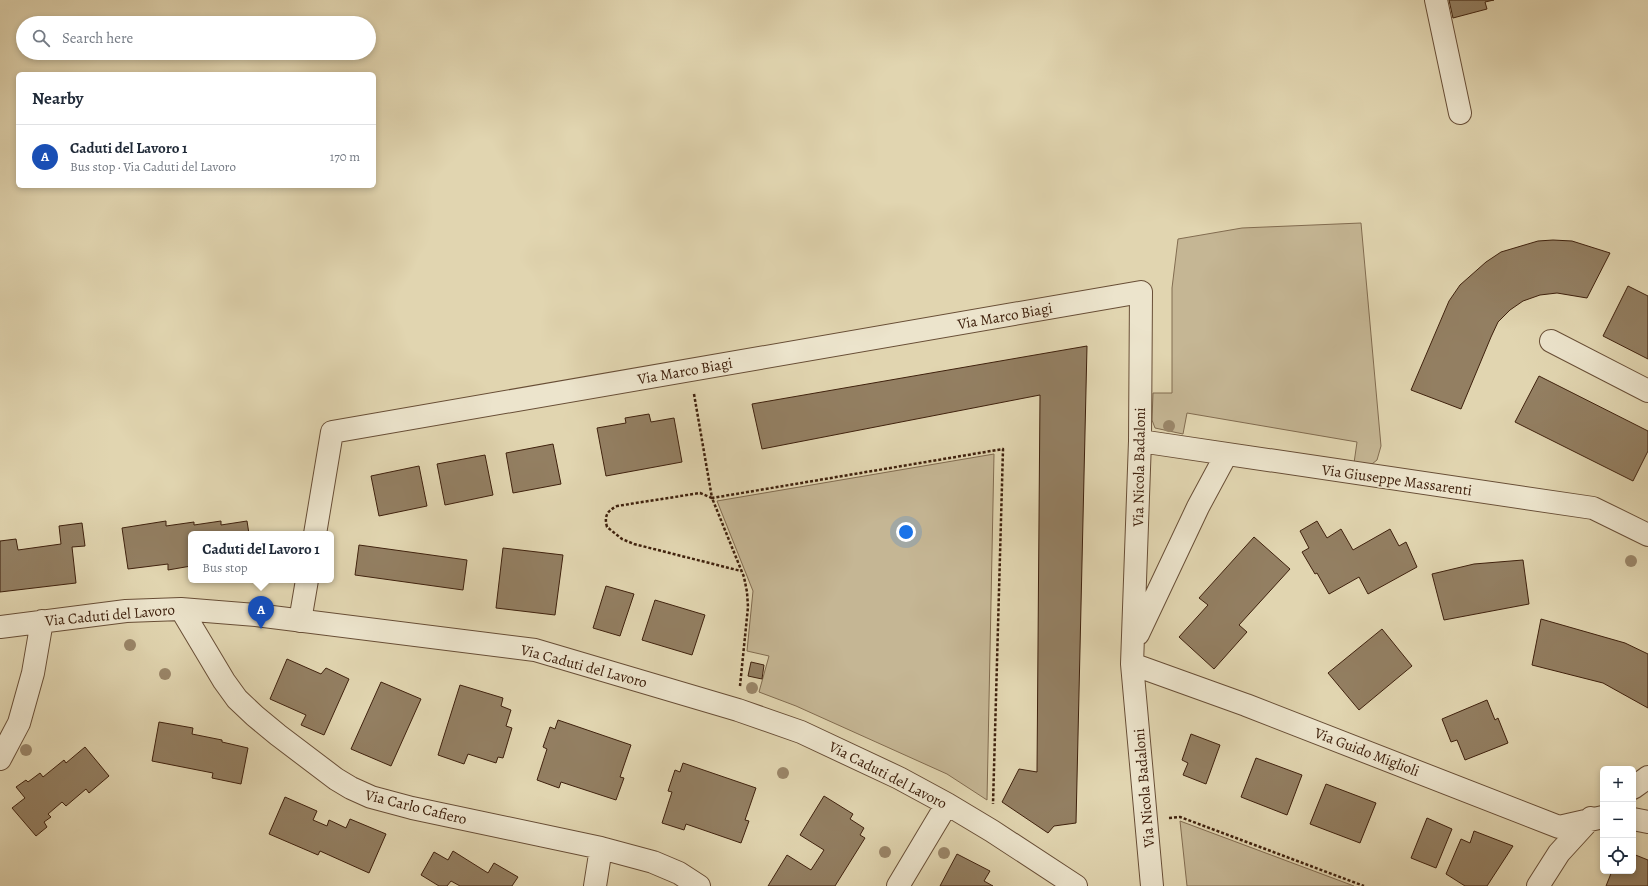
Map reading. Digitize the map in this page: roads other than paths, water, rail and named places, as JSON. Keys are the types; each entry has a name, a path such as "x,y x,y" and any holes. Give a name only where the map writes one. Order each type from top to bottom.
{"street":[{"path":"1436,0 1460,113"},
{"name":"Via Marco Biagi","path":"315,531 332,432 1141,292"},
{"name":"Via Nicola Badaloni","path":"1141,292 1140,442 1134,642 1132,664 1152,886"},
{"path":"1551,341 1648,391"},
{"name":"Via Giuseppe Massarenti","path":"1140,442 1594,508 1646,529"},
{"name":"Via Nicola Badaloni","path":"1134,642 1198,507 1226,455"},
{"path":"300,621 306,583"},
{"name":"Via Caduti del Lavoro","path":"0,627 126,611 181,609 300,621 535,650 738,710 801,732 848,753 947,804 992,831 1076,886"},
{"name":"Via Carlo Cafiero","path":"181,609 224,681 237,699 255,716 346,785 371,797 412,808 601,848 663,865 699,886"},
{"path":"0,759 19,723 33,673 42,621"},
{"name":"Via Guido Miglioli","path":"1132,664 1246,705 1559,827 1598,815"},
{"path":"1636,786 1648,777"},
{"path":"898,886 947,804"},
{"path":"1538,886 1559,853 1598,815"},
{"path":"1636,820 1648,822"},
{"path":"595,886 601,848"}],"place":[{"name":"Caduti del Lavoro 1","path":"261,629"}]}
